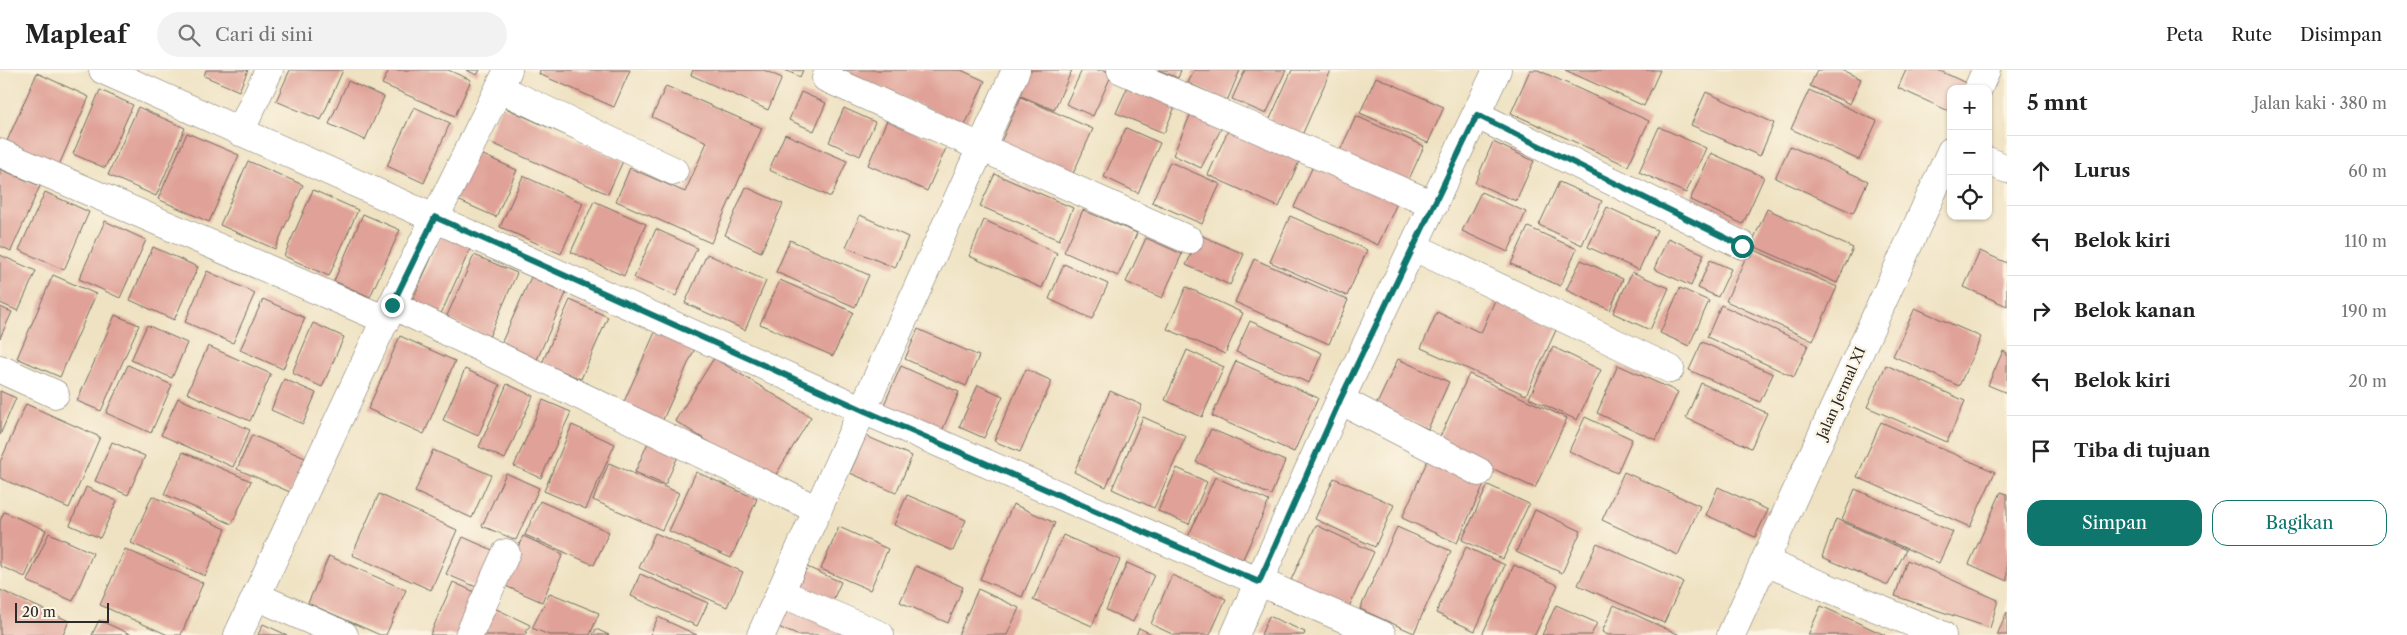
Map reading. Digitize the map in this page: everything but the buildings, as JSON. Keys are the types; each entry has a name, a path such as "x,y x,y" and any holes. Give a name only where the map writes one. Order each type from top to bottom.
{"street":[{"path":"103,70 863,410 1382,635"},
{"path":"240,132 269,70"},
{"path":"761,635 1016,70"},
{"path":"1121,70 1434,205"},
{"path":"1235,635 1340,400 1497,70"},
{"path":"1980,85 1986,70"},
{"path":"826,78 1189,240"},
{"path":"238,635 389,312 503,79 674,171"},
{"path":"1477,115 1742,246"},
{"path":"0,153 389,312 818,510"},
{"name":"Jalan Jermal XI","path":"1731,635 1947,160"},
{"path":"1992,163 2007,169"},
{"path":"1414,247 1670,369"},
{"path":"0,369 55,394"},
{"path":"1340,400 1479,472"},
{"path":"469,635 506,553"},
{"path":"1765,562 1942,635"},
{"path":"780,593 880,635"},
{"path":"256,596 344,635"}],"route":[{"path":"392,305 435,217 863,410 1259,582 1340,400 1477,115 1742,246"}]}
